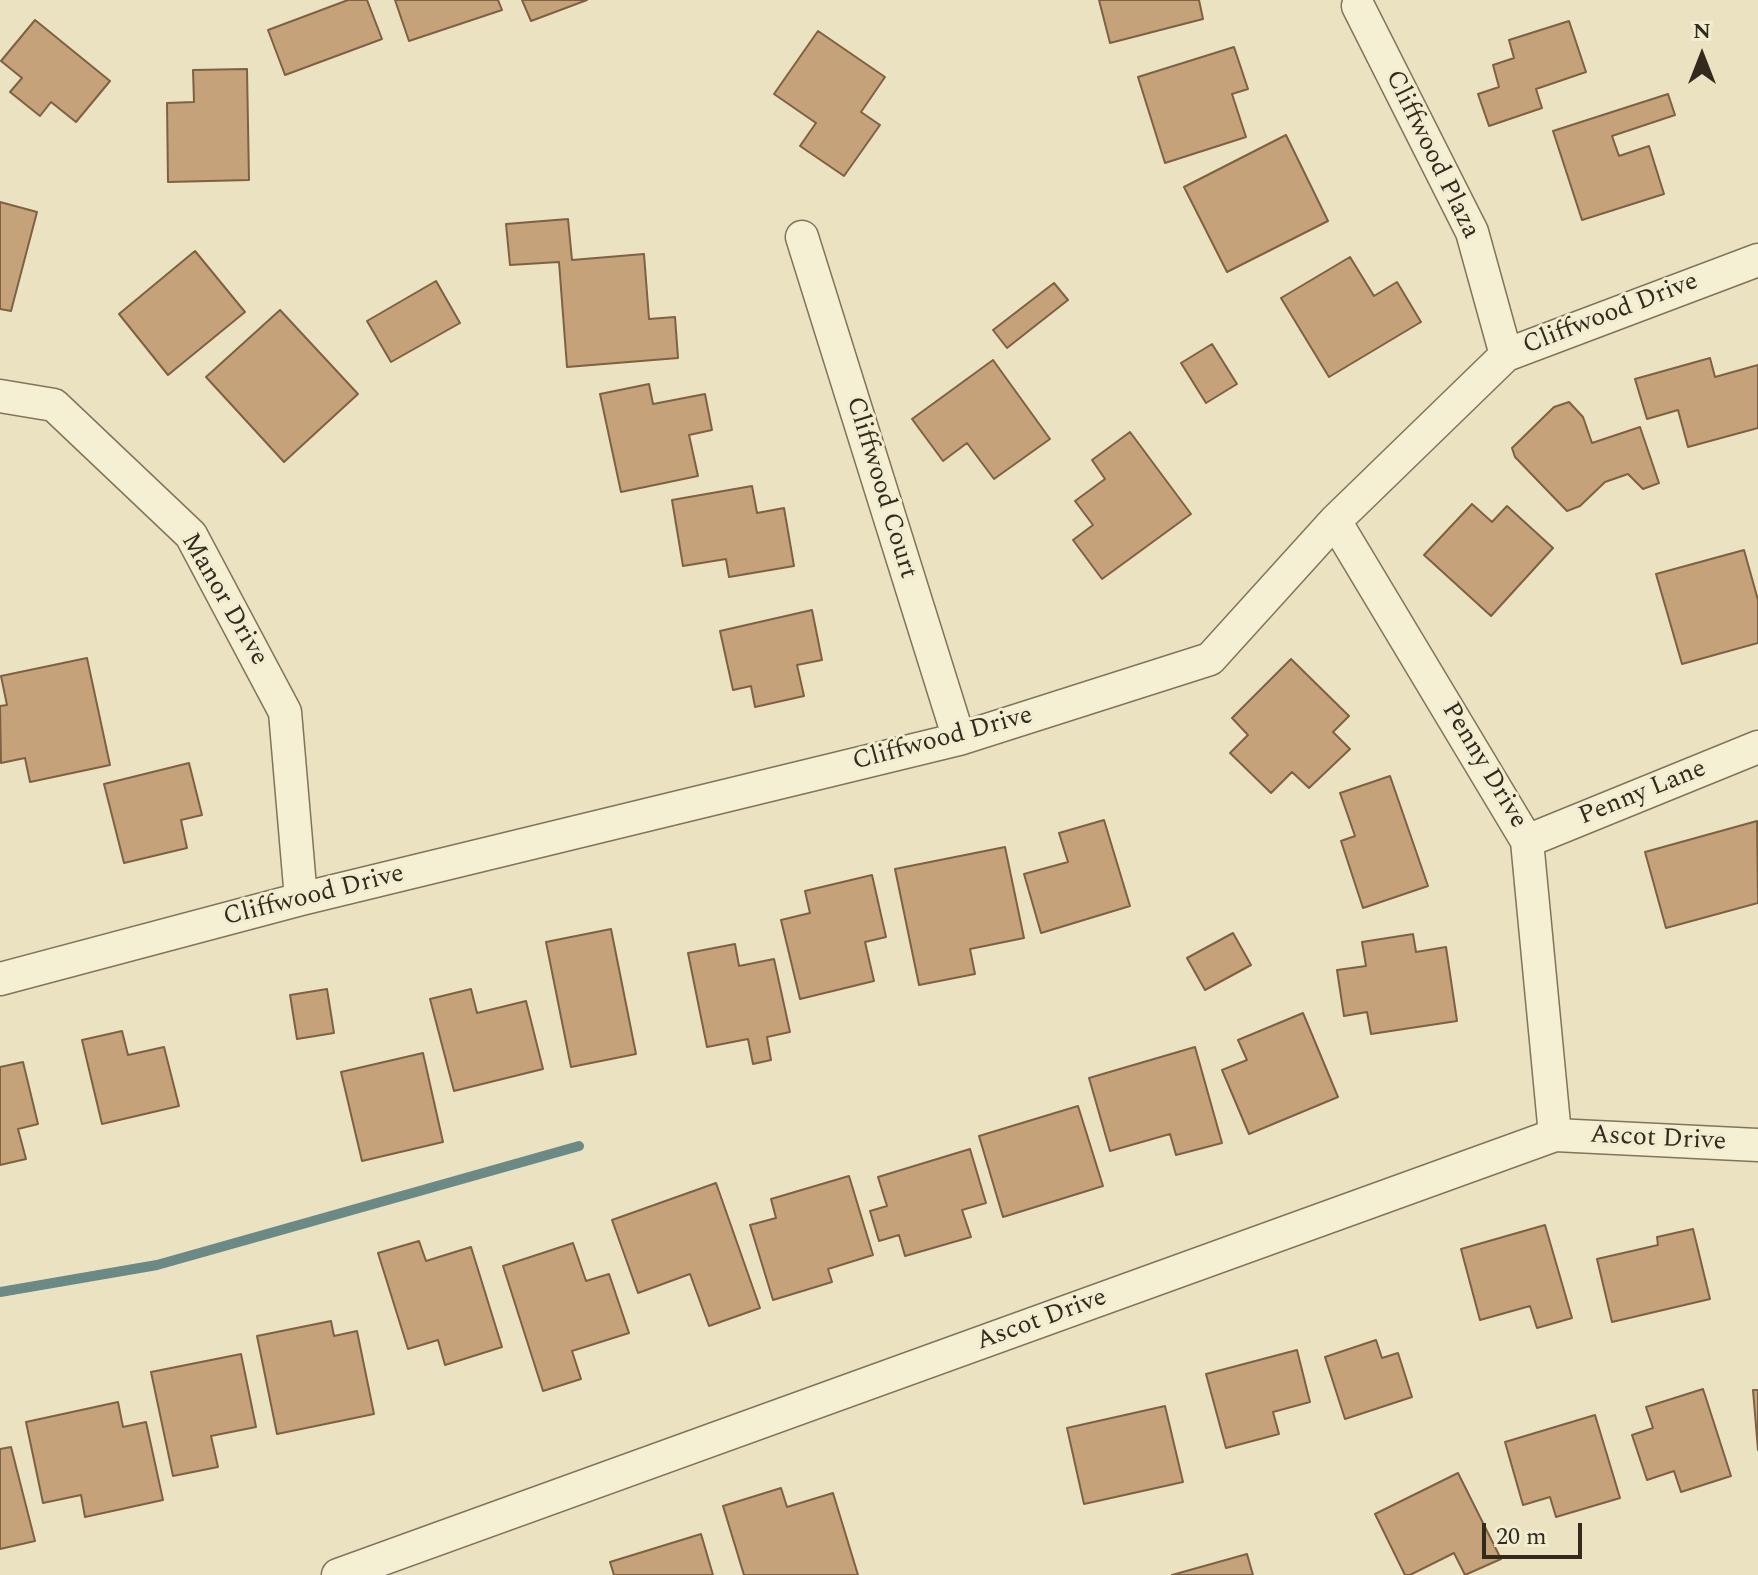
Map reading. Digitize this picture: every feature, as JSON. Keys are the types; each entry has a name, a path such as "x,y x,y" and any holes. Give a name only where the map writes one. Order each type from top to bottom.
{"street":[{"name":"Cliffwood Plaza","path":"1358,6 1472,232 1506,355"},
{"name":"Cliffwood Court","path":"802,237 959,739"},
{"name":"Cliffwood Drive","path":"0,979 301,899 959,739 1210,659 1335,521 1506,355 1758,260"},
{"name":"Manor Drive","path":"0,396 54,405 191,535 285,712 301,899"},
{"name":"Penny Drive","path":"1335,521 1527,841 1555,1135"},
{"name":"Penny Lane","path":"1527,841 1758,747"},
{"name":"Ascot Drive","path":"338,1575 1555,1135 1758,1145"}],"building":[{"path":"348,0 367,0 382,39 285,75 268,30"},
{"path":"395,0 498,0 502,10 409,41"},
{"path":"522,0 587,0 531,21"},
{"path":"1099,0 1199,0 1203,19 1110,43"},
{"path":"35,20 110,81 76,122 51,102 40,116 10,92 22,78 1,61"},
{"path":"1569,21 1586,72 1536,89 1542,108 1489,126 1478,94 1499,87 1493,65 1514,58 1509,40"},
{"path":"818,31 885,77 861,112 880,125 844,176 800,146 816,123 774,94"},
{"path":"1234,47 1248,89 1232,94 1246,137 1165,163 1138,77"},
{"path":"247,69 249,180 168,182 167,103 194,102 193,70"},
{"path":"1668,94 1675,115 1612,136 1619,156 1649,146 1664,194 1582,220 1553,131"},
{"path":"1286,135 1328,221 1227,272 1184,187"},
{"path":"0,202 37,212 11,311 0,309"},
{"path":"568,219 572,260 644,254 649,319 675,317 678,358 567,367 559,262 510,265 506,224"},
{"path":"195,251 245,312 168,375 119,314"},
{"path":"1350,257 1374,296 1397,282 1421,322 1329,377 1281,298"},
{"path":"436,281 460,323 391,362 367,321"},
{"path":"1054,283 1068,300 1007,348 993,330"},
{"path":"280,310 358,394 284,462 206,377"},
{"path":"1212,344 1237,384 1206,403 1181,363"},
{"path":"1710,358 1715,377 1758,365 1758,428 1688,447 1678,410 1647,419 1635,379"},
{"path":"993,360 1050,439 994,479 967,443 943,461 912,419"},
{"path":"649,384 653,404 705,394 712,430 689,435 698,476 621,492 600,394"},
{"path":"1569,402 1583,417 1592,443 1640,427 1659,483 1643,489 1628,474 1605,482 1580,506 1567,511 1515,457 1512,448 1554,407"},
{"path":"1130,432 1191,514 1102,579 1073,540 1093,525 1075,501 1105,479 1092,460"},
{"path":"752,486 757,513 784,508 794,566 729,577 726,559 683,566 672,500"},
{"path":"1472,504 1492,522 1507,506 1553,548 1491,616 1424,555"},
{"path":"1744,550 1758,600 1758,643 1682,664 1656,574"},
{"path":"812,610 822,660 797,665 804,696 755,707 751,686 733,690 720,631"},
{"path":"87,658 110,765 30,782 25,758 1,763 0,706 7,705 1,676"},
{"path":"1291,659 1349,716 1333,732 1350,749 1309,788 1292,772 1271,793 1230,753 1248,735 1232,718"},
{"path":"189,763 202,815 181,820 187,848 124,863 104,784"},
{"path":"1390,776 1428,886 1363,908 1341,841 1355,836 1340,793"},
{"path":"1104,820 1130,906 1041,933 1024,874 1068,862 1059,833"},
{"path":"1757,821 1758,903 1666,928 1645,852"},
{"path":"1005,847 1024,938 970,949 975,974 919,985 895,869"},
{"path":"872,875 886,937 865,942 874,981 800,999 781,920 810,913 805,891"},
{"path":"611,929 636,1054 571,1067 546,942"},
{"path":"1233,933 1251,965 1205,990 1187,958"},
{"path":"1413,934 1416,952 1446,947 1457,1021 1371,1034 1367,1012 1344,1016 1337,970 1366,966 1362,942"},
{"path":"735,944 739,966 774,959 790,1032 767,1037 771,1060 753,1064 748,1039 707,1047 688,953"},
{"path":"327,989 334,1033 297,1039 290,995"},
{"path":"471,989 477,1013 526,1001 543,1069 454,1091 430,999"},
{"path":"1303,1013 1338,1097 1249,1134 1222,1070 1247,1060 1238,1040"},
{"path":"122,1031 128,1055 164,1047 179,1106 102,1124 82,1040"},
{"path":"1195,1047 1222,1143 1176,1155 1170,1134 1110,1151 1089,1078"},
{"path":"423,1053 443,1142 362,1161 341,1072"},
{"path":"23,1062 38,1124 18,1129 26,1159 0,1165 0,1067"},
{"path":"1078,1106 1103,1186 1003,1217 979,1136"},
{"path":"970,1149 986,1203 962,1210 971,1237 905,1256 899,1235 879,1241 870,1211 887,1206 878,1177"},
{"path":"849,1176 873,1255 828,1269 832,1282 773,1300 750,1225 776,1218 771,1199"},
{"path":"716,1183 760,1308 709,1326 690,1274 638,1293 612,1220"},
{"path":"1545,1225 1572,1318 1537,1328 1530,1306 1480,1320 1461,1249"},
{"path":"1693,1229 1710,1299 1612,1322 1597,1259 1658,1245 1657,1237"},
{"path":"419,1241 426,1261 471,1247 502,1347 445,1365 438,1340 408,1349 378,1253"},
{"path":"573,1243 586,1281 609,1274 629,1333 572,1351 581,1379 543,1391 503,1266"},
{"path":"331,1321 334,1336 357,1331 374,1414 277,1434 257,1336"},
{"path":"1376,1340 1382,1358 1398,1353 1412,1397 1345,1419 1325,1357"},
{"path":"1297,1350 1310,1402 1273,1412 1279,1434 1226,1448 1206,1374"},
{"path":"241,1354 256,1427 211,1436 218,1467 173,1476 151,1372"},
{"path":"1703,1389 1731,1476 1681,1492 1674,1471 1647,1480 1632,1435 1653,1428 1646,1407"},
{"path":"1753,1390 1758,1390 1758,1450"},
{"path":"118,1402 123,1427 146,1422 163,1500 85,1517 81,1495 43,1503 26,1422"},
{"path":"1165,1406 1183,1482 1084,1504 1067,1428"},
{"path":"1595,1415 1620,1498 1556,1517 1550,1497 1523,1505 1505,1442"},
{"path":"11,1447 35,1541 0,1549 0,1449"},
{"path":"1458,1473 1501,1559 1465,1575 1454,1553 1405,1575 1375,1514"},
{"path":"781,1488 787,1507 833,1493 858,1575 744,1575 723,1506"},
{"path":"701,1534 713,1575 614,1575 610,1562"},
{"path":"1247,1554 1253,1575 1172,1575"}],"waterway":[{"path":"0,1292 157,1265 579,1146"}]}
